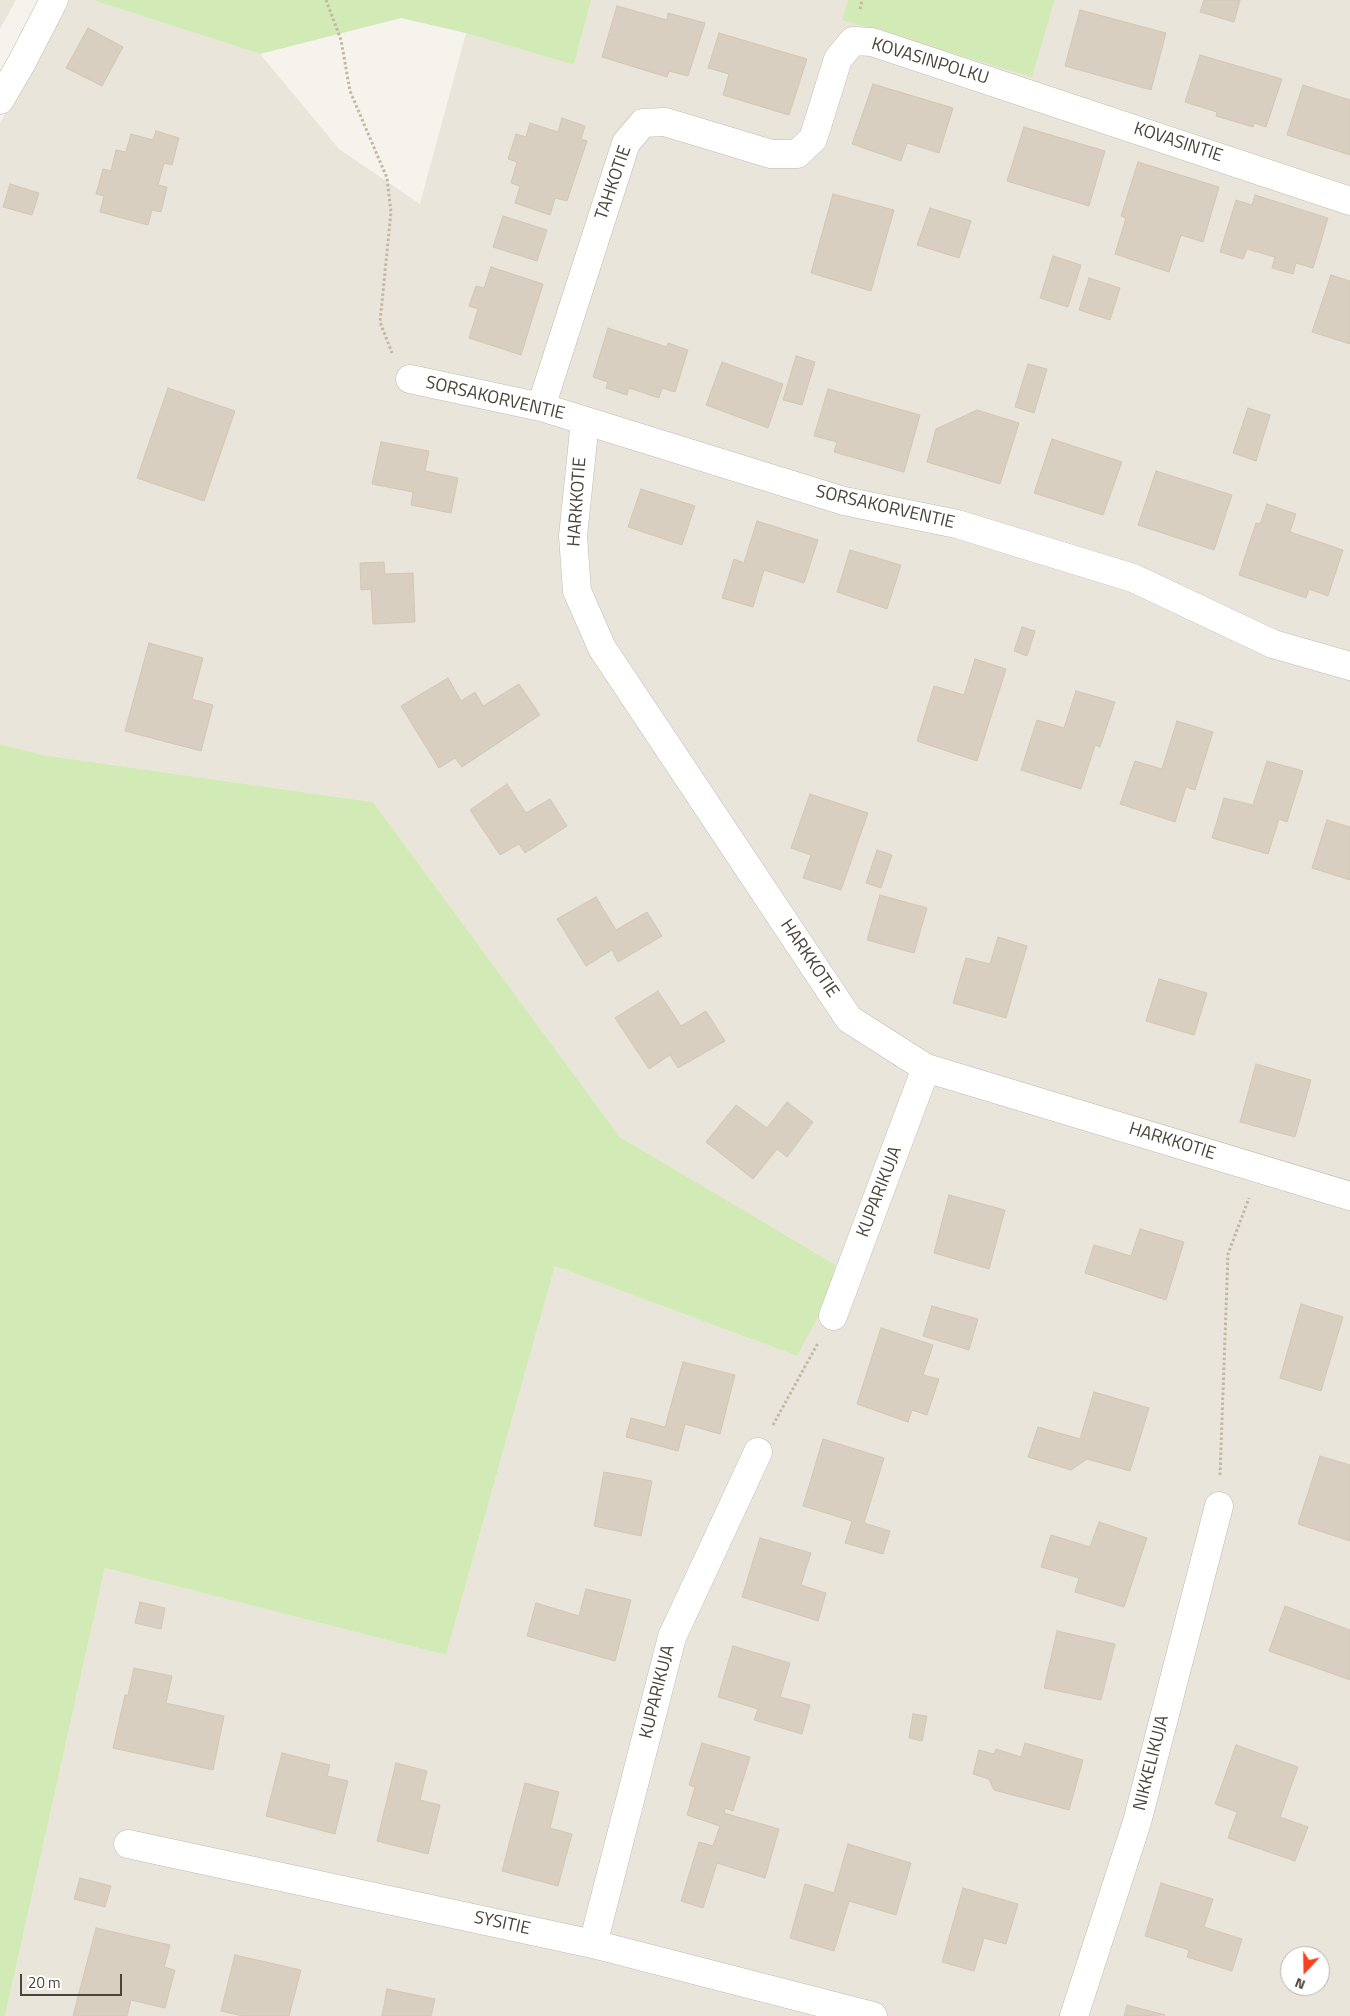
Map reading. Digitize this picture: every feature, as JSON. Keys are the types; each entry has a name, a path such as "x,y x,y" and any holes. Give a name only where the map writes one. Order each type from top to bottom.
{"street":[{"path":"0,100 54,0"},
{"name":"KOVASINPOLKU","path":"853,41 872,42 1007,86"},
{"name":"TAHKOTIE","path":"541,407 626,143 643,123 665,122 771,154 797,154 813,139 838,58 853,41"},
{"name":"KOVASINTIE","path":"1007,86 1350,201"},
{"name":"SORSAKORVENTIE","path":"410,379 541,407 844,501 957,524 1133,578 1273,644 1350,666"},
{"name":"HARKKOTIE","path":"585,421 573,536 577,591 602,648 849,1018 926,1068 1350,1196"},
{"name":"KUPARIKUJA","path":"833,1316 926,1068"},
{"name":"KUPARIKUJA","path":"593,1944 672,1637 758,1452"},
{"name":"NIKKELIKUJA","path":"1074,2016 1137,1822 1219,1506"},
{"name":"SYSITIE","path":"128,1844 593,1944 861,2014"}],"path":[{"path":"326,0 341,40 350,91 387,178 392,212 380,322 391,351 410,379"},
{"path":"1219,1506 1228,1254 1259,1169"},
{"path":"758,1452 833,1316"}],"shaded area":[{"path":"0,0 16,0 0,29"},
{"path":"69,0 93,0 260,54 339,149 420,204 466,33 574,65 591,0 848,0 843,20 1032,76 1055,0 1350,0 1350,2016 5,2016 105,1568 446,1655 555,1266 797,1356 836,1265 620,1137 373,802 43,755 0,744 0,123"}],"green space":[{"path":"93,0 591,0 574,65 466,33 401,18 260,54"},
{"path":"848,0 1055,0 1032,77 842,20"},
{"path":"0,744 43,755 373,802 620,1137 836,1265 821,1311 797,1356 555,1266 446,1655 105,1568 5,2016 0,2016"}],"building":[{"path":"1204,0 1240,0 1234,22 1200,12"},
{"path":"617,6 667,20 668,13 705,23 688,76 669,71 667,77 602,57"},
{"path":"1080,10 1166,33 1151,90 1065,66"},
{"path":"88,28 123,47 102,86 66,68"},
{"path":"719,33 807,59 789,115 723,95 729,74 708,68"},
{"path":"1200,55 1282,79 1266,127 1254,123 1253,127 1216,116 1217,112 1185,102"},
{"path":"873,84 953,108 939,153 907,143 901,161 852,144"},
{"path":"1303,85 1350,100 1350,155 1287,135"},
{"path":"562,118 585,126 581,139 587,141 567,201 555,198 550,215 515,203 520,186 511,183 517,162 508,159 516,134 526,137 530,123 558,132"},
{"path":"1024,127 1105,151 1089,206 1007,181"},
{"path":"156,131 179,138 172,165 164,163 158,185 167,187 161,212 152,210 148,225 100,212 104,196 96,194 103,169 111,171 116,150 126,152 131,134 153,140"},
{"path":"1138,162 1219,187 1203,242 1181,235 1169,272 1115,254 1126,218 1121,216"},
{"path":"10,184 39,193 32,215 3,207"},
{"path":"833,194 894,210 871,291 811,273"},
{"path":"1255,195 1328,218 1313,268 1296,263 1293,274 1272,268 1275,257 1247,249 1243,259 1220,252 1236,200 1252,205"},
{"path":"930,208 971,221 959,258 917,245"},
{"path":"503,216 547,230 537,261 493,247"},
{"path":"1053,256 1081,265 1068,307 1040,298"},
{"path":"491,267 543,284 521,355 469,338 478,309 469,306 476,286 484,288"},
{"path":"1331,275 1350,281 1350,344 1312,332"},
{"path":"1089,278 1120,288 1110,320 1079,310"},
{"path":"608,328 667,347 668,343 688,350 675,392 662,388 659,398 629,388 627,395 606,388 608,382 593,377"},
{"path":"796,356 815,362 802,405 783,400"},
{"path":"722,362 783,384 768,428 706,405"},
{"path":"1028,364 1047,369 1034,413 1015,407"},
{"path":"168,388 235,411 204,501 137,478"},
{"path":"828,389 920,415 904,472 834,452 837,442 814,436"},
{"path":"1248,408 1270,415 1256,461 1233,453"},
{"path":"977,410 1019,423 1000,484 927,462 936,429"},
{"path":"1052,439 1122,462 1103,515 1034,493"},
{"path":"381,442 429,451 425,471 458,478 451,513 411,505 413,492 372,484"},
{"path":"1156,471 1232,495 1214,550 1138,525"},
{"path":"641,489 695,506 682,545 628,527"},
{"path":"1267,504 1296,514 1290,532 1343,550 1328,596 1309,589 1306,598 1239,575 1256,523 1260,524"},
{"path":"757,521 818,540 804,583 764,570 753,607 722,598 734,559 744,563"},
{"path":"850,550 901,565 887,609 837,592"},
{"path":"384,562 385,574 413,573 415,622 373,624 371,589 361,590 360,563"},
{"path":"1022,627 1035,631 1027,656 1014,651"},
{"path":"149,643 203,658 192,699 213,705 201,751 125,731"},
{"path":"975,659 1006,669 977,761 917,741 934,686 964,695"},
{"path":"448,678 461,701 475,692 483,706 519,684 540,715 462,767 455,758 439,768 401,706"},
{"path":"1076,691 1115,702 1100,747 1095,745 1081,789 1021,770 1037,720 1064,728"},
{"path":"1177,721 1213,732 1195,790 1186,787 1175,822 1120,804 1135,761 1162,769"},
{"path":"1267,761 1303,771 1287,822 1279,819 1268,854 1212,838 1224,798 1253,805"},
{"path":"507,784 526,813 550,799 567,826 525,853 519,844 500,855 470,810"},
{"path":"810,794 868,813 841,890 803,878 811,855 791,848"},
{"path":"1327,820 1350,827 1350,880 1312,868"},
{"path":"877,850 892,855 881,888 866,883"},
{"path":"880,895 927,908 914,953 867,940"},
{"path":"596,897 616,930 647,912 662,936 618,962 612,950 586,966 557,919"},
{"path":"998,937 1027,946 1006,1018 953,1003 966,958 990,964"},
{"path":"1159,979 1207,993 1194,1035 1146,1021"},
{"path":"658,991 681,1026 706,1011 725,1041 678,1068 670,1055 649,1069 615,1018"},
{"path":"1256,1064 1311,1080 1295,1137 1240,1122"},
{"path":"787,1102 813,1122 787,1157 777,1149 753,1179 706,1142 736,1105 767,1128"},
{"path":"949,1195 1005,1210 989,1269 934,1253"},
{"path":"1140,1229 1184,1242 1166,1300 1085,1273 1094,1245 1131,1256"},
{"path":"1301,1304 1343,1317 1321,1391 1280,1378"},
{"path":"932,1306 978,1319 969,1350 923,1336"},
{"path":"881,1328 933,1345 923,1375 939,1379 927,1415 912,1410 908,1422 857,1404"},
{"path":"683,1362 735,1375 720,1434 685,1424 678,1451 626,1437 631,1418 665,1427"},
{"path":"1094,1392 1149,1408 1130,1471 1087,1459 1071,1470 1028,1457 1038,1427 1080,1439"},
{"path":"823,1439 884,1458 864,1523 890,1531 883,1554 845,1543 852,1521 803,1506"},
{"path":"1320,1456 1350,1465 1350,1541 1298,1524"},
{"path":"604,1472 652,1481 641,1536 594,1526"},
{"path":"1099,1522 1147,1538 1124,1607 1075,1592 1079,1578 1041,1567 1051,1535 1090,1547"},
{"path":"760,1538 811,1553 801,1585 826,1593 818,1621 742,1597"},
{"path":"586,1589 631,1600 615,1661 527,1636 536,1603 579,1616"},
{"path":"140,1602 165,1608 161,1629 135,1623"},
{"path":"1285,1606 1350,1630 1350,1680 1269,1651"},
{"path":"1057,1631 1115,1644 1101,1700 1044,1688"},
{"path":"733,1646 790,1663 780,1697 810,1705 802,1734 754,1720 758,1709 718,1697"},
{"path":"134,1668 172,1676 166,1703 224,1716 213,1770 113,1748 125,1695 128,1695"},
{"path":"913,1714 927,1716 922,1741 909,1738"},
{"path":"702,1743 750,1757 733,1811 725,1808 724,1813 779,1829 765,1878 717,1863 703,1908 681,1901 699,1842 713,1846 720,1826 687,1815 695,1787 689,1785"},
{"path":"1025,1743 1083,1760 1069,1810 994,1790 989,1779 973,1774 979,1750 994,1754 996,1749 1021,1757"},
{"path":"1236,1745 1298,1767 1280,1817 1308,1827 1295,1861 1228,1838 1237,1812 1215,1804"},
{"path":"282,1753 330,1765 327,1776 348,1781 335,1834 266,1816"},
{"path":"396,1763 427,1771 420,1800 440,1805 428,1854 377,1841"},
{"path":"525,1783 559,1792 550,1828 572,1834 558,1886 502,1871"},
{"path":"848,1844 911,1863 896,1915 849,1901 834,1951 790,1938 805,1884 834,1893"},
{"path":"80,1878 111,1886 105,1907 74,1899"},
{"path":"1161,1883 1213,1899 1204,1927 1242,1939 1232,1971 1187,1957 1189,1950 1145,1936"},
{"path":"963,1888 1018,1904 1006,1944 984,1938 974,1971 942,1962"},
{"path":"96,1928 170,1945 164,1967 175,1970 165,2008 131,2000 127,2016 73,2016"},
{"path":"235,1955 301,1970 289,2016 243,2016 221,2011"},
{"path":"387,1989 435,1999 431,2016 382,2016"},
{"path":"1127,2005 1165,2015 1124,2016"}]}
